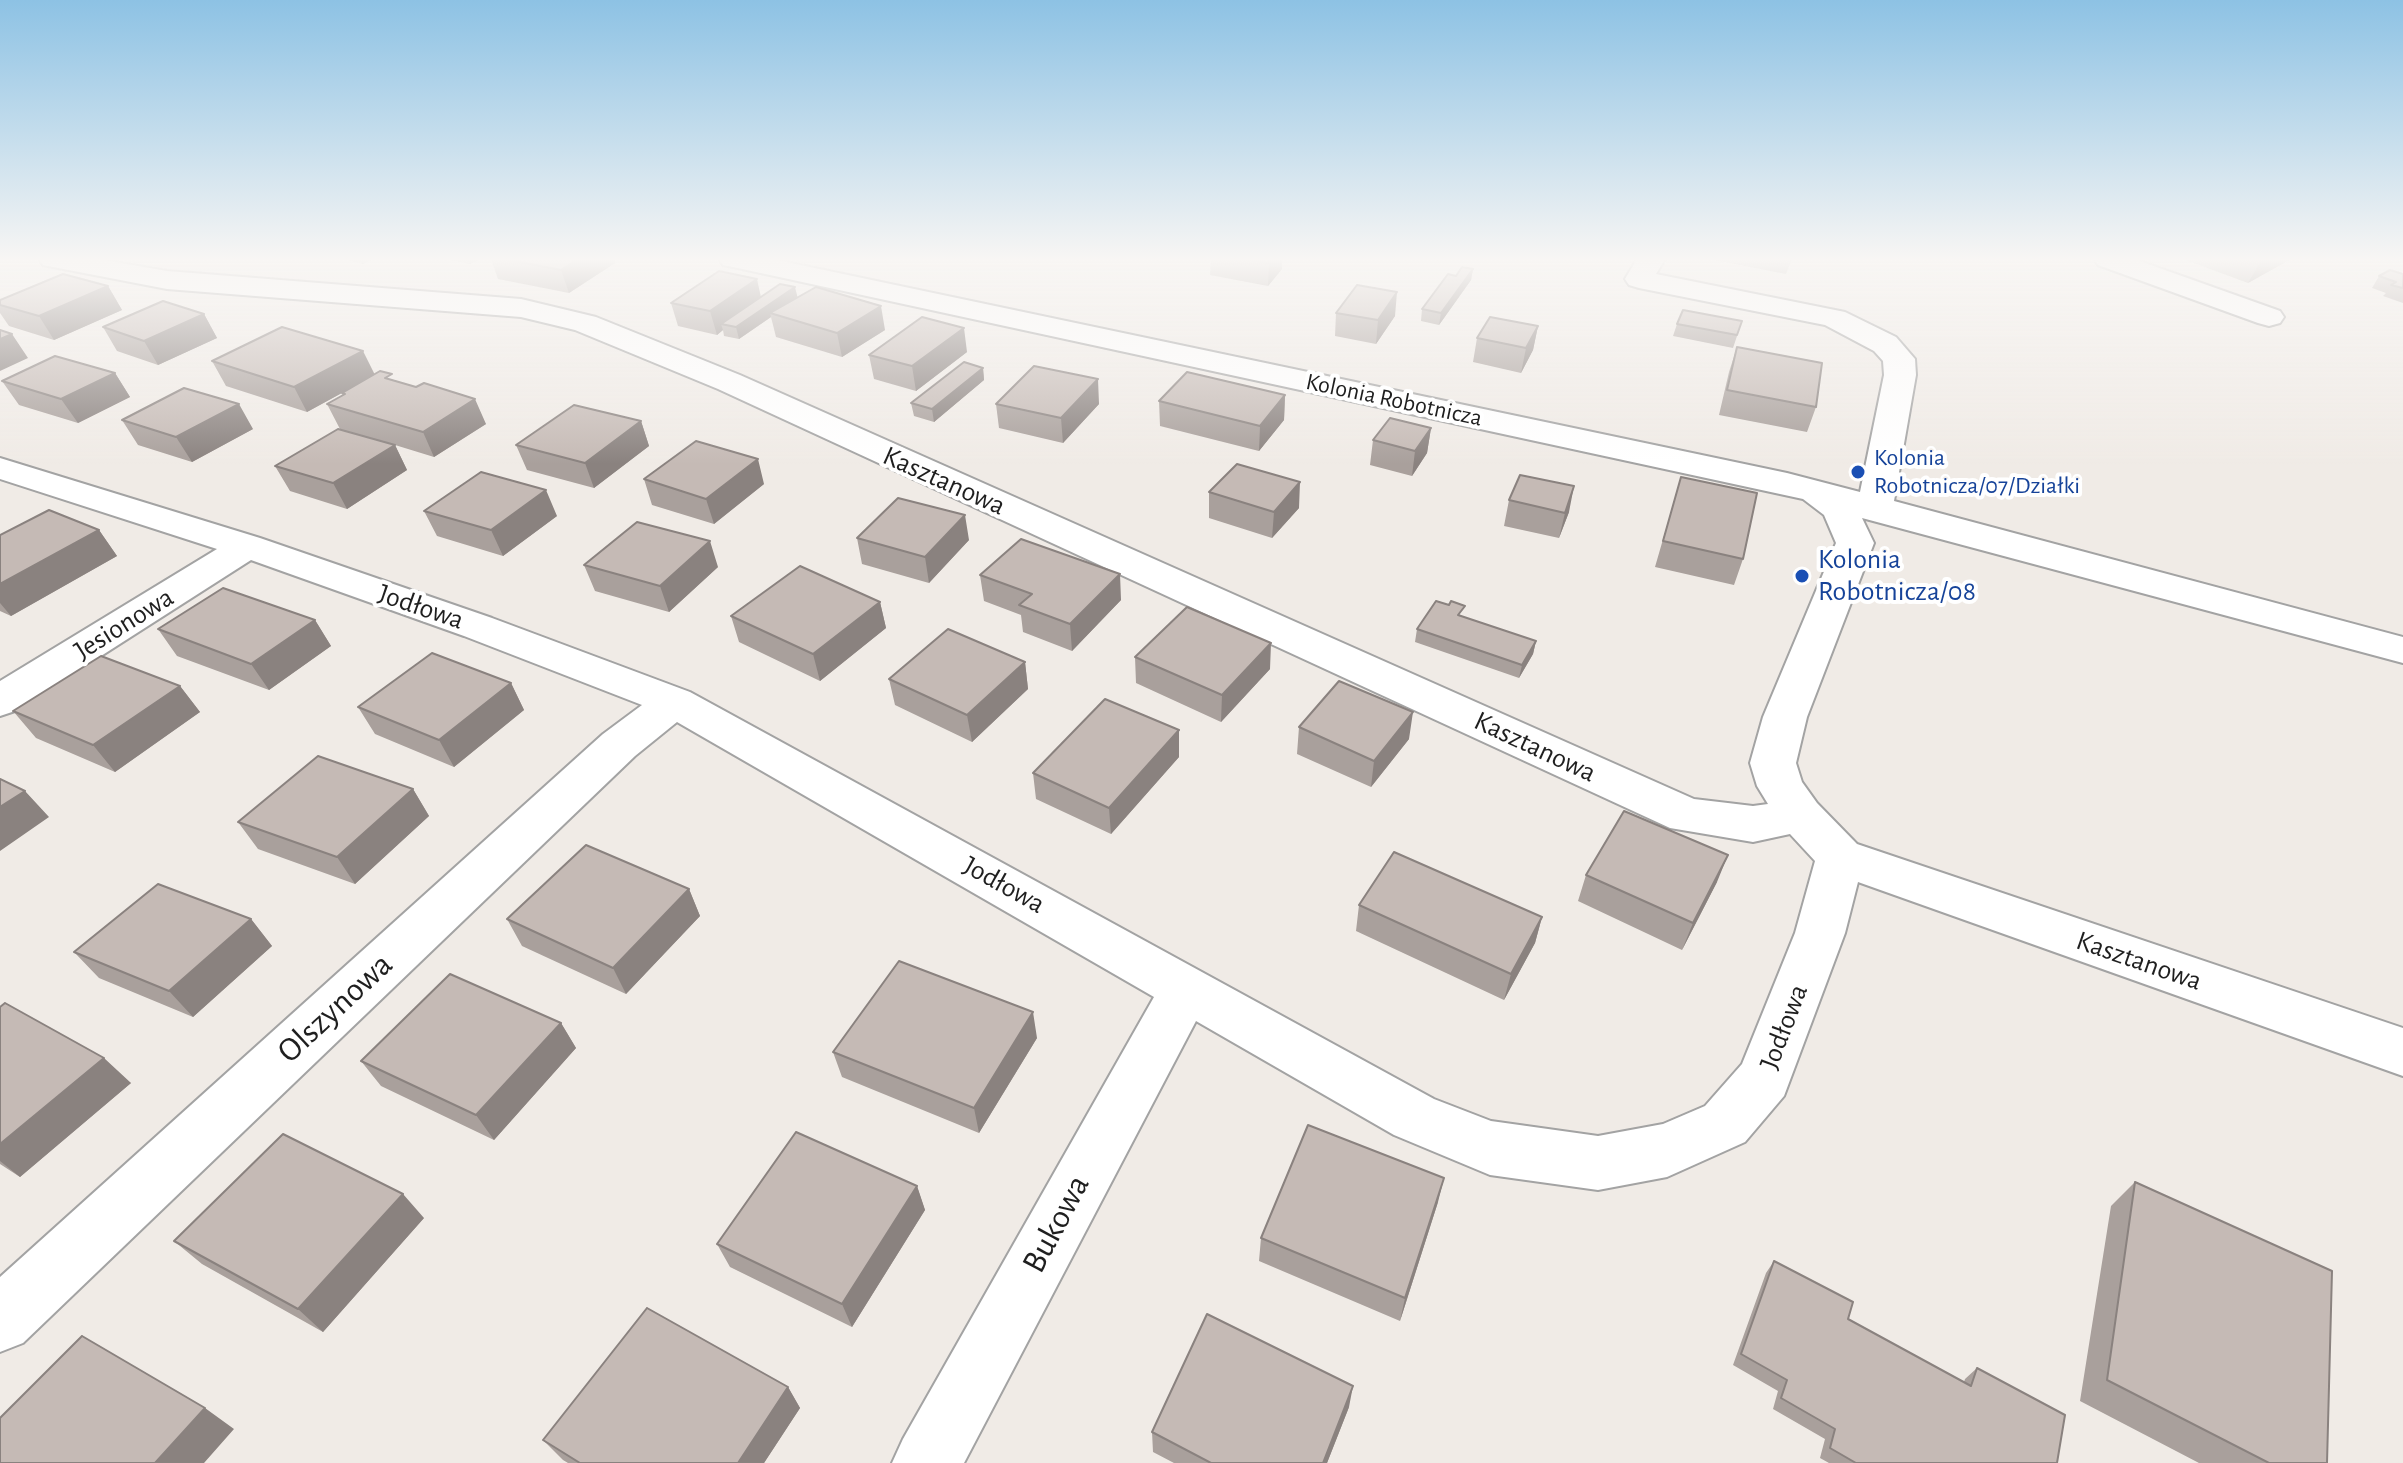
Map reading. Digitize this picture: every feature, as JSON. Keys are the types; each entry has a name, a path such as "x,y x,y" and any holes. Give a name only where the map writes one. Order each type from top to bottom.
{"street":[{"name":"Kasztanowa","path":"595,327 715,377 919,471 1160,575 1687,816 1753,824 1800,815"},
{"name":"Kolonia Robotnicza","path":"1053,327 1772,481 2403,650"},
{"path":"1852,327 1885,344 1899,359 1900,375 1874,510"},
{"name":"Jodłowa","path":"0,468 247,546 478,627 675,702 1414,1117 1490,1148 1598,1163 1667,1150 1725,1124 1764,1079 1820,933 1840,857"},
{"name":"Kasztanowa","path":"1819,496 1837,508 1851,529 1855,543 1785,717 1773,763 1780,786 1800,815 1840,857 2403,1052"},
{"name":"Jesionowa","path":"0,701 247,546"},
{"name":"Olszynowa","path":"0,1320 619,745 675,702"},
{"name":"Bukowa","path":"927,1463 1187,987"}],"building":[{"path":"104,327 175,327 144,341"},
{"path":"281,327 363,351 294,387 212,361"},
{"path":"818,327 846,327 837,333"},
{"path":"908,327 964,328 912,366 869,355"},
{"path":"1484,327 1537,327 1526,348 1477,338"},
{"path":"1695,327 1740,327 1737,335"},
{"path":"0,330 12,334 0,339"},
{"path":"1737,347 1822,363 1816,407 1727,390"},
{"path":"55,356 115,373 61,399 2,381"},
{"path":"964,362 983,368 932,409 911,403"},
{"path":"1034,366 1098,379 1061,418 996,404"},
{"path":"380,371 392,374 385,378 416,387 424,383 475,399 423,432 327,404"},
{"path":"1187,372 1285,395 1260,426 1159,401"},
{"path":"184,388 239,404 176,437 122,420"},
{"path":"574,405 641,421 585,463 516,445"},
{"path":"1390,418 1431,428 1415,451 1373,440"},
{"path":"338,429 395,445 333,483 275,466"},
{"path":"696,441 758,459 706,499 644,479"},
{"path":"1237,464 1300,482 1274,512 1209,492"},
{"path":"481,472 546,490 491,530 424,511"},
{"path":"1520,475 1574,486 1565,513 1509,500"},
{"path":"1681,477 1757,493 1743,559 1663,541"},
{"path":"898,498 965,515 925,557 857,538"},
{"path":"49,510 99,530 0,584 0,535"},
{"path":"637,522 710,541 660,586 584,565"},
{"path":"1021,539 1120,574 1070,624 1019,605 1032,594 980,575"},
{"path":"800,566 880,602 813,654 731,616"},
{"path":"223,588 315,620 251,664 158,629"},
{"path":"1436,601 1449,605 1451,601 1465,606 1458,615 1536,641 1522,665 1417,629"},
{"path":"1187,607 1271,643 1222,695 1135,657"},
{"path":"948,629 1025,662 967,715 889,679"},
{"path":"432,653 511,683 439,740 358,707"},
{"path":"101,656 180,686 93,745 13,711"},
{"path":"1339,681 1413,712 1374,761 1299,727"},
{"path":"1105,699 1179,730 1109,808 1033,773"},
{"path":"318,756 413,789 337,857 238,822"},
{"path":"0,779 25,791 0,807"},
{"path":"1624,811 1728,855 1693,923 1586,875"},
{"path":"586,845 689,889 613,968 507,919"},
{"path":"1394,852 1542,917 1511,974 1359,905"},
{"path":"158,884 251,919 169,991 74,952"},
{"path":"899,961 1033,1012 974,1108 833,1052"},
{"path":"450,974 561,1023 476,1115 361,1061"},
{"path":"5,1003 104,1058 0,1144 0,1007"},
{"path":"1308,1125 1444,1178 1405,1298 1261,1238"},
{"path":"796,1132 917,1186 842,1304 717,1244"},
{"path":"283,1134 403,1194 298,1309 174,1241"},
{"path":"2135,1182 2332,1271 2327,1463 2269,1463 2107,1380"},
{"path":"1774,1261 1853,1302 1848,1319 1971,1386 1977,1368 2065,1415 2057,1463 1856,1463 1830,1448 1835,1429 1781,1398 1787,1380 1741,1354"},
{"path":"647,1308 788,1387 738,1463 580,1463 543,1440"},
{"path":"1207,1314 1353,1386 1323,1463 1211,1463 1152,1432"},
{"path":"82,1336 205,1408 155,1463 0,1463 0,1418"}],"place":[{"name":"Kolonia Robotnicza/07/Działki","path":"1858,472"},
{"name":"Kolonia Robotnicza/08","path":"1802,576"}]}
